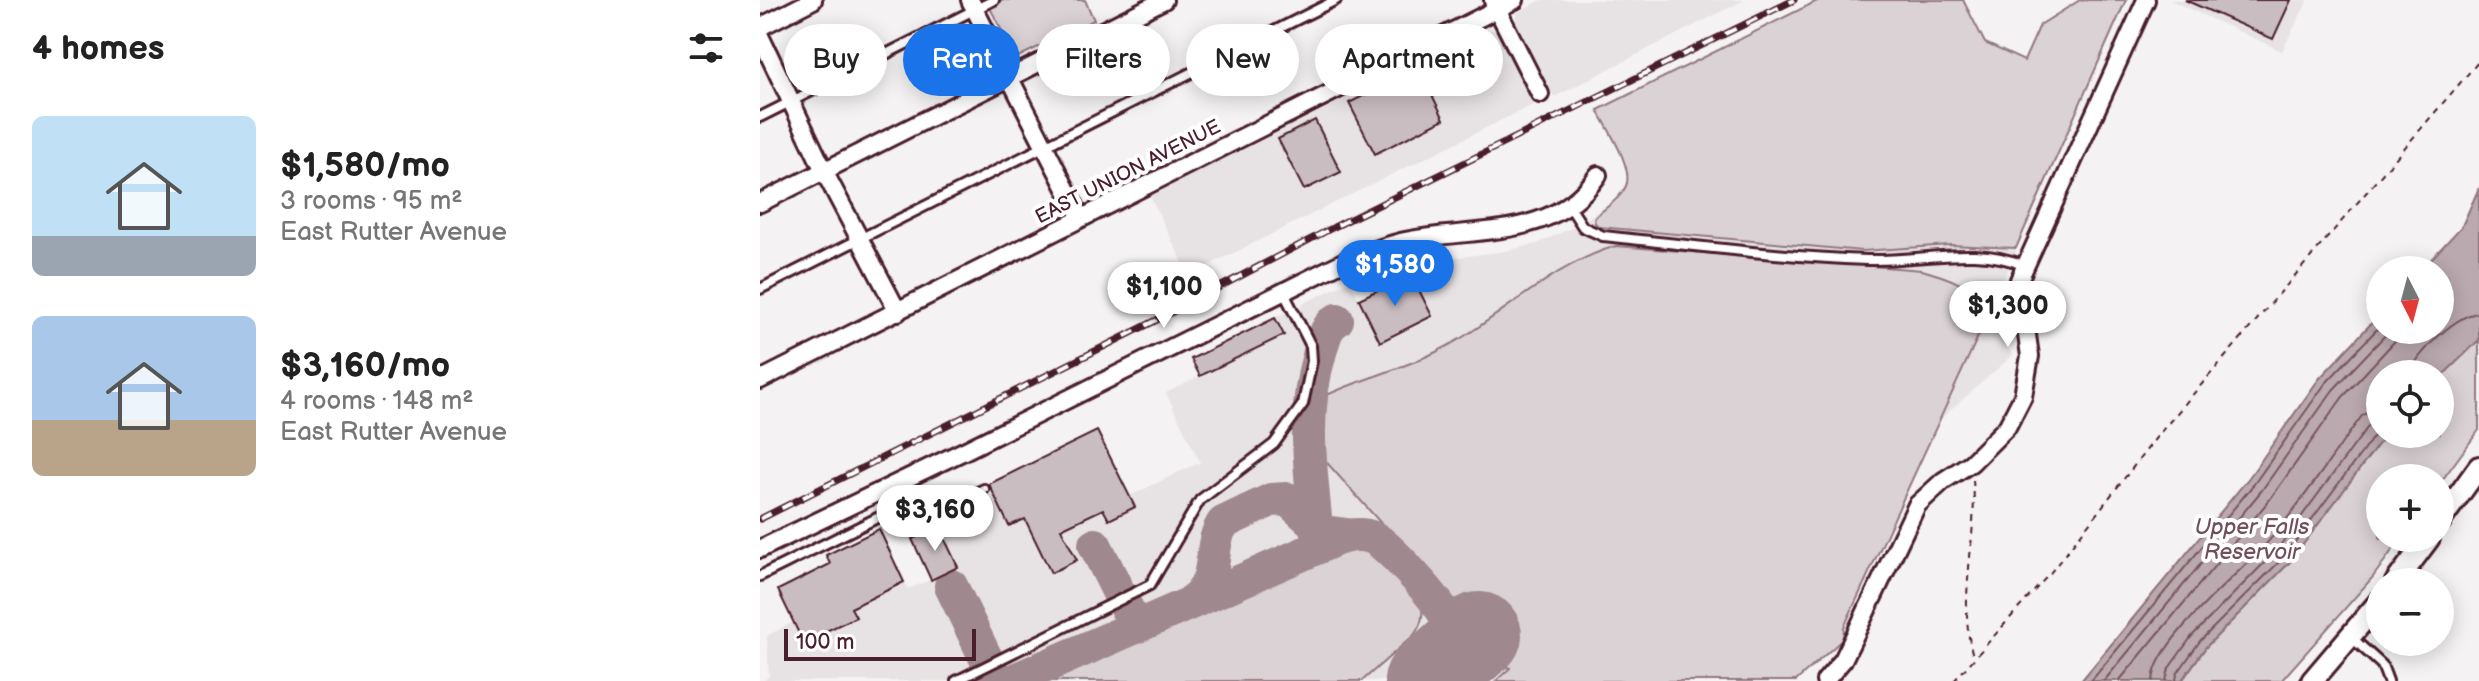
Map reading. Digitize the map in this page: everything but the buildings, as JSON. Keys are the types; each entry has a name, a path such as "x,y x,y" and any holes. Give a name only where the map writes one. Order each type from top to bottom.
{"street":[{"path":"1020,72 1164,0"},
{"name":"EAST UNION AVENUE","path":"760,380 1495,4 1515,0"},
{"path":"1830,679 1843,660 1917,505 1943,481 1971,463 2007,427 2023,396 2030,356 2019,280 2146,0"},
{"path":"760,27 804,2"},
{"path":"1495,4 1540,94"},
{"path":"972,5 982,24"},
{"path":"760,36 825,173 898,312"},
{"path":"760,203 825,173 973,96"},
{"path":"1019,96 1081,218"},
{"path":"760,549 1341,263 1404,241 1518,226 1570,207 1598,175"},
{"path":"2454,502 2479,467"},
{"path":"2312,681 2366,618"}],"lane":[{"path":"760,117 972,5 994,0"},
{"path":"760,289 1336,0"},
{"path":"1570,207 1583,227 1603,236 1857,260 1977,257 2010,259 2025,266"},
{"path":"956,681 1150,585 1200,500 1274,444 1303,404 1312,361 1311,346 1284,293"},
{"path":"881,491 899,528 984,489"},
{"path":"760,576 891,511"},
{"path":"2351,637 2382,665 2388,681"}],"path":[{"path":"1954,681 2051,572 2169,422 2479,61"},
{"path":"1971,463 1975,510 1966,628 1974,659"}],"shaded area":[{"path":"1000,0 1085,0 1094,20 1086,24 1036,24 1036,48 1020,56 1020,24 998,24 989,6"},
{"path":"1542,0 1744,0 1554,97 1515,19 1518,12"},
{"path":"1819,0 1963,0 1985,43 2024,61 2040,25 2080,0 2126,0 1987,317 2013,355 1937,422 1844,627 1843,639 1796,681 764,681 769,676 767,636 793,622 778,590 830,564 827,555 879,530 908,589 930,580 912,539 995,500 988,485 1097,431 1130,496 1200,462 1166,393 1199,377 1191,359 1286,312 1293,318 1300,315 1302,304 1350,281 1359,299 1435,260 1537,244 1580,224 1620,195 1628,177 1625,164 1598,110"},
{"path":"1819,0 1963,0 1985,43 2024,61 2040,25 2080,0 2126,0 2016,248 1950,245 1862,251 1599,227 1595,223 1594,218 1623,191 1627,178 1623,159 1598,110"},
{"path":"2170,0 2308,0 2282,51"},
{"path":"1503,42 1534,104 1189,275 1150,196 1351,96 1503,96"},
{"path":"1616,246 1922,270 1969,290 1987,317 1844,627 1843,639 1796,681 1496,681 1510,668 1321,456 1317,429 1319,399 1438,351 1568,266"},
{"path":"2479,340 2479,430 2454,464 2366,464 2366,552 2391,552 2379,568 2366,568 2366,585 2281,681 2182,681 2206,647 2289,563 2375,448 2454,448 2454,364"},
{"path":"1356,543 1374,548 1421,601 1422,611 1421,623 1414,635 1362,681 1037,681"}],"water":[{"name":"Upper Falls Reservoir","path":"2479,188 2479,340 2454,364 2454,360 2366,360 2366,448 2375,448 2289,563 2206,647 2181,681 2081,681 2248,479 2319,379 2366,329 2366,344 2454,344 2454,256 2434,256 2462,226"}],"taxiway":[{"path":"1316,527 1309,439 1311,396 1324,338 1337,320"},
{"path":"1191,602 1207,585 1215,544 1223,523 1271,500 1287,499 1324,532 1347,535"},
{"path":"1012,681 1337,539 1355,535 1369,536 1381,543 1442,610 1450,636 1443,667"},
{"path":"1095,545 1136,627"},
{"path":"951,586 997,681"}],"runway":[{"path":"1427,681 1479,635"}],"railway":[{"path":"760,519 1153,322 1334,227 1794,0"}]}
